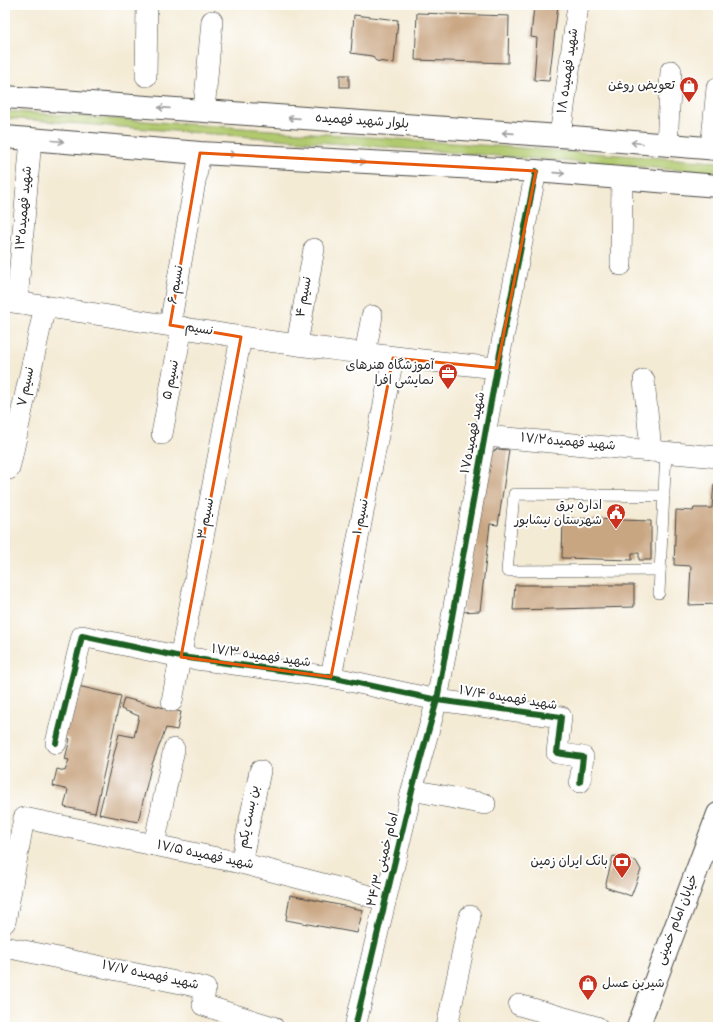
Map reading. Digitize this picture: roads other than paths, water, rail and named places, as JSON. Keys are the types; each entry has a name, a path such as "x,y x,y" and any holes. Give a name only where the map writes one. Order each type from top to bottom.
{"main road":[{"name":"بلوار شهید فهمیده","path":"5,97 560,136 715,149"},
{"path":"5,137 200,153 536,171 718,186"},
{"name":"خیابان امام خمینی","path":"638,1027 718,814"}],"street":[{"path":"146,76 147,5"},
{"name":"شهید فهمیده ۱۸","path":"560,136 578,5"},
{"path":"204,111 212,21"},
{"path":"667,145 671,72"},
{"path":"715,149 717,88"},
{"name":"شهید فهمیده۱۳","path":"11,301 31,139"},
{"name":"نسیم ۶","path":"176,326 184,246 200,153"},
{"name":"شهید فهمیده۱۷","path":"437,700 484,436 536,171"},
{"path":"621,265 622,178"},
{"name":"نسیم ۴","path":"297,344 314,249"},
{"name":"نسیم","path":"11,301 241,337 393,358 497,368"},
{"name":"نسیم ۷","path":"9,469 45,306"},
{"path":"365,354 372,316"},
{"name":"نسیم ۵","path":"162,434 176,326"},
{"name":"نسیم ۳","path":"172,701 241,337"},
{"name":"نسیم ۱","path":"331,677 393,358"},
{"path":"644,380 658,451"},
{"name":"شهید فهمیده۱۷/۲","path":"484,436 718,457"},
{"name":"شهید فهمیده ۱۷/۳","path":"56,743 82,636 181,657 331,677 437,700"},
{"name":"شهید فهمیده ۱۷/۴","path":"437,700 561,717 557,753 583,757 580,782"},
{"name":"امام خمینی ۲۴/۳","path":"356,1027 412,790 437,700"},
{"path":"154,845 174,749"},
{"name":"بن بست یکم","path":"241,863 260,771"},
{"path":"412,790 485,804"},
{"name":"شهید فهمیده ۱۷/۵","path":"9,875 24,818 241,863 385,900"},
{"path":"5,922 9,875"},
{"path":"447,1027 470,916"},
{"name":"شهید فهمیده ۱۷/۷","path":"5,947 205,988 203,1006 273,1027"},
{"path":"519,1005 598,1027"}],"lane":[{"path":"658,451 664,496 659,593"},
{"path":"660,570 507,571 514,494 664,496"}],"place":[{"name":"تعویض روغن","path":"689,103"},
{"name":"آموزشگاه هنرهای نمایشی افرا","path":"448,390"},
{"name":"اداره برق شهرستان نیشابور","path":"616,530"},
{"name":"بانک ایران زمین","path":"622,879"},
{"name":"شیرین عسل","path":"588,1001"}]}
